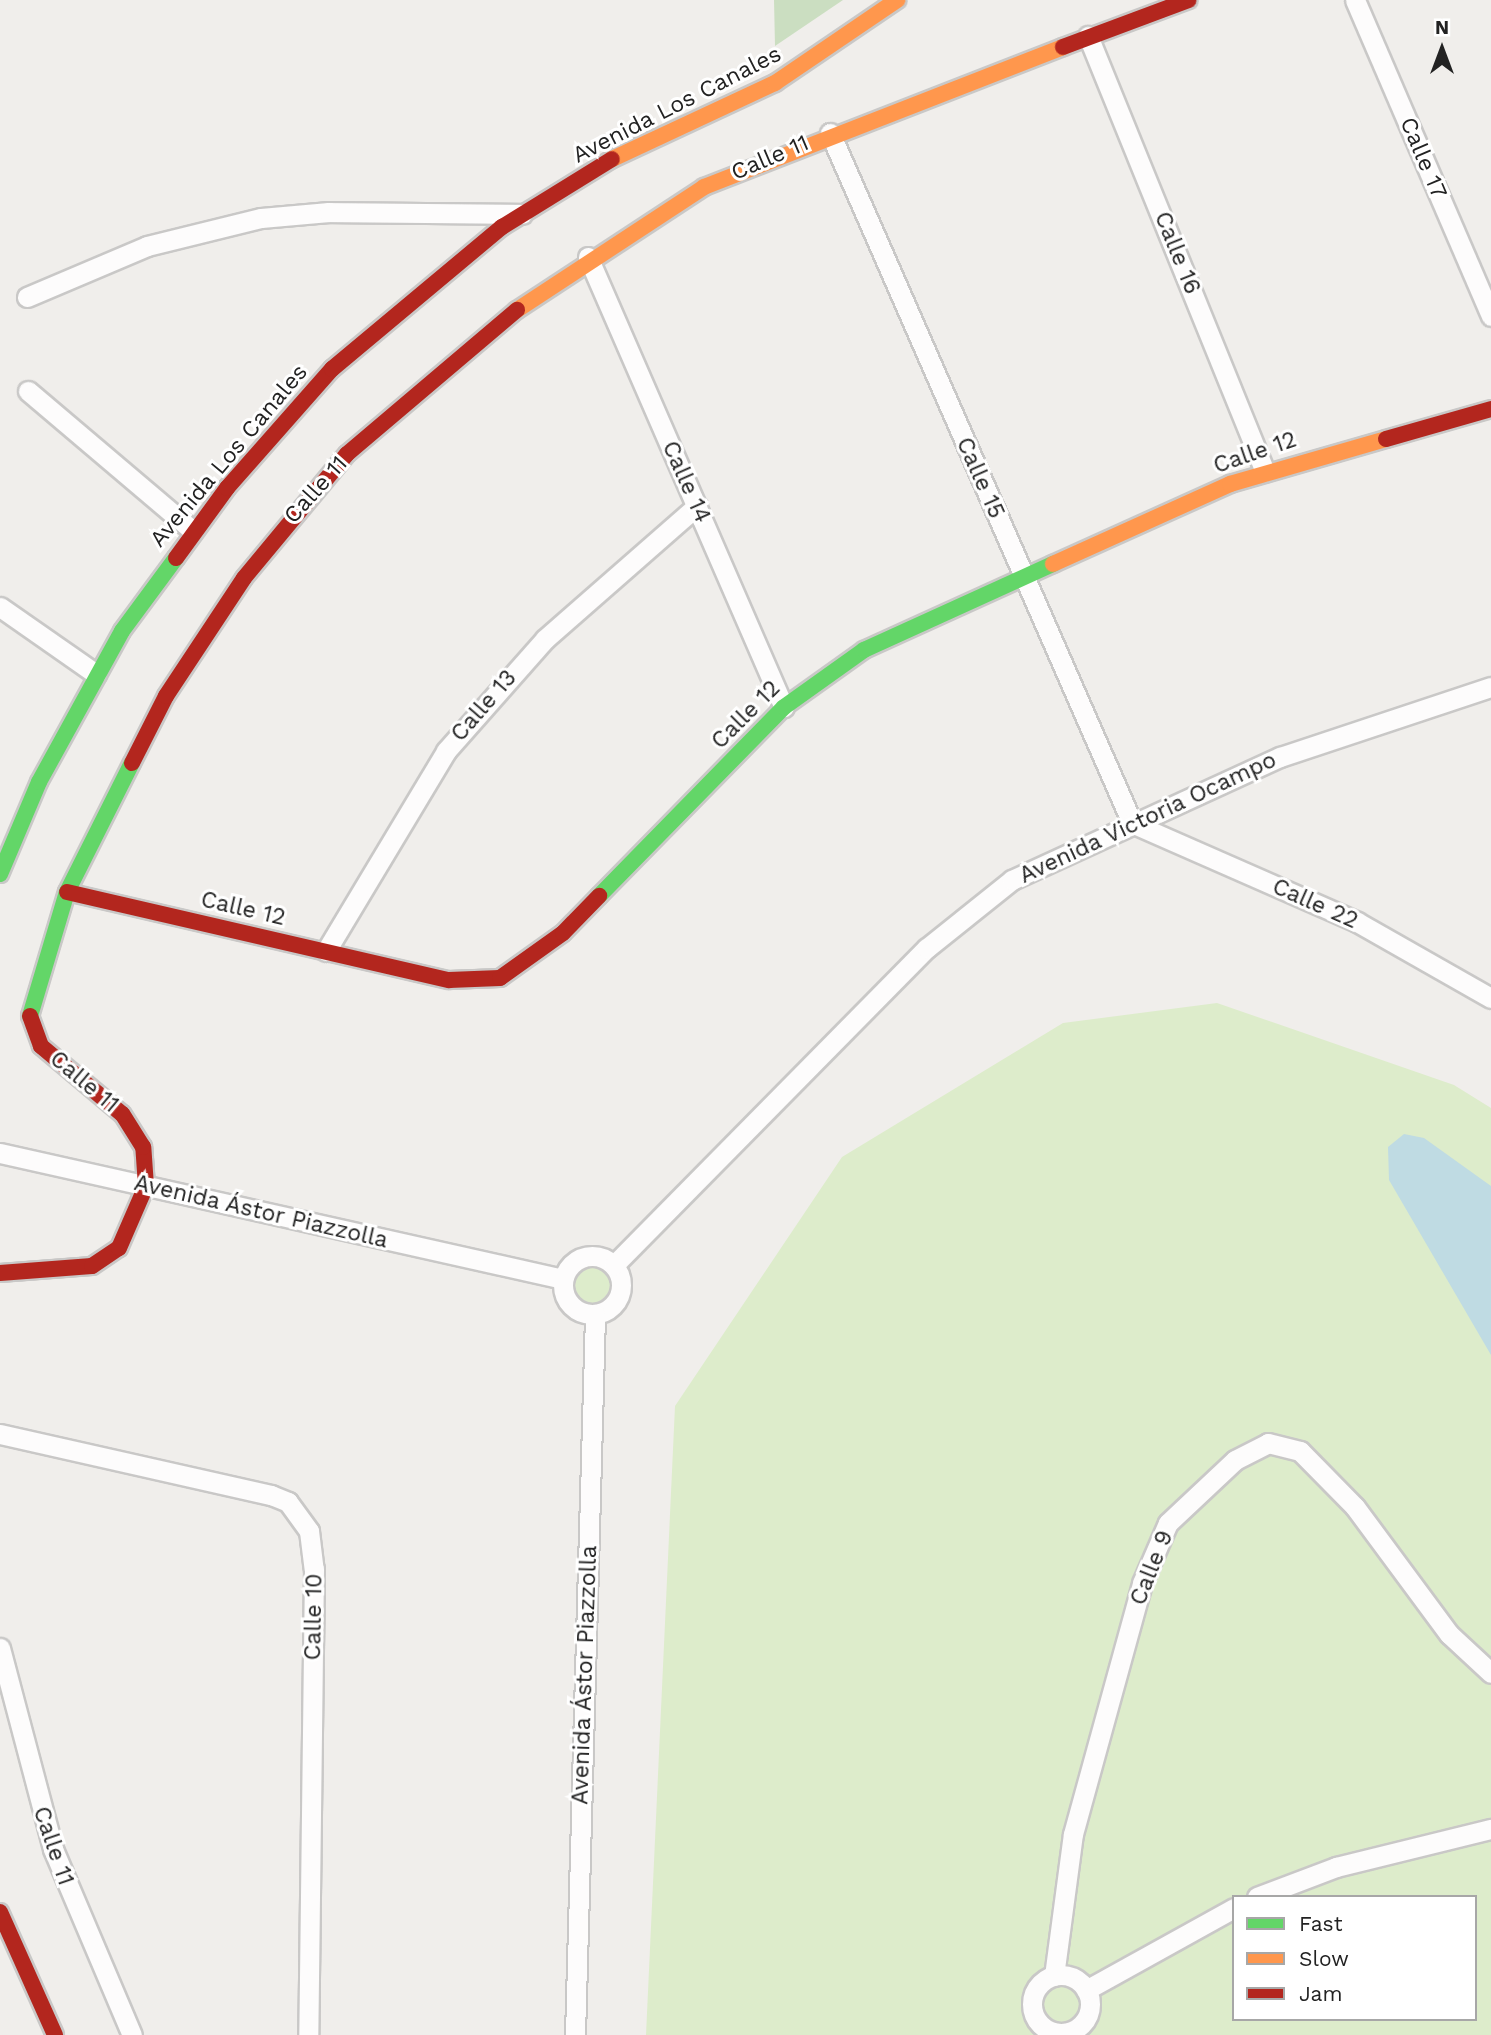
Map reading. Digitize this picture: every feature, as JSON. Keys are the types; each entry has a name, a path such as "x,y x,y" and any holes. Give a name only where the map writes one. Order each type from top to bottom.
{"street":[{"name":"Avenida Los Canales","path":"0,874 8,829 96,674 193,531 332,369 430,282 522,214 614,158 786,77 897,0"},
{"name":"Calle 11","path":"0,1273 77,1270 107,1259 128,1232 146,1186 147,1166 135,1130 33,1033 35,985 68,892 166,696 291,516 415,392 588,257 704,187 830,133 1189,0"},
{"name":"Calle 17","path":"1355,0 1491,316"},
{"name":"Calle 16","path":"1088,36 1265,471"},
{"name":"Calle 15","path":"830,133 1132,823"},
{"path":"27,297 147,246 261,218 329,212 522,214"},
{"name":"Calle 14","path":"588,257 784,707"},
{"path":"28,391 193,531"},
{"name":"Calle 12","path":"68,892 475,982 523,967 784,707 864,650 1022,576 1265,471 1491,409"},
{"name":"Calle 13","path":"326,951 413,799 478,712 600,586 696,506"},
{"path":"0,607 96,674"},
{"name":"Avenida Victoria Ocampo","path":"614,1265 951,925 1012,880 1132,823 1324,739 1491,687"},
{"name":"Calle 22","path":"1132,823 1357,922 1491,998"},
{"name":"Avenida Ástor Piazzolla","path":"0,1153 563,1279"},
{"path":"589,1256 614,1265 621,1291 611,1307 595,1314 570,1305 563,1279 572,1264 589,1256"},
{"name":"Avenida Ástor Piazzolla","path":"575,2035 595,1314"},
{"name":"Calle 10","path":"0,1434 271,1495 288,1502 309,1531 314,1569 307,2035"},
{"name":"Calle 9","path":"1054,1976 1073,1834 1142,1583 1168,1523 1235,1460 1268,1443 1300,1451 1355,1507 1448,1634 1491,1673"},
{"name":"Calle 11","path":"0,1648 53,1849 132,2035"},
{"path":"1262,1895 1347,1864 1491,1829"},
{"path":"1086,1990 1232,1909"},
{"path":"0,1912 55,2035"},
{"path":"1054,1976 1073,1978 1086,1990 1090,2008 1082,2025 1051,2034 1038,2024 1031,2005 1037,1986 1054,1976"}],"green space":[{"path":"774,0 843,0 775,46"},
{"path":"1217,1003 1454,1085 1491,1108 1491,2035 646,2035 675,1406 842,1157 1063,1023"},
{"path":"593,1264 607,1271 614,1285 607,1299 593,1306 579,1299 572,1285 579,1271"}],"water":[{"path":"1404,1134 1424,1138 1491,1186 1491,1355 1389,1180 1388,1147"}],"traffic: fast":[{"path":"0,874 39,782 122,631 176,558"},
{"path":"599,896 784,707 864,650 1053,564"},
{"path":"30,1016 67,892 132,763"}],"traffic: slow":[{"path":"612,159 775,83 897,0"},
{"path":"517,310 704,187 1063,47"},
{"path":"1053,564 1230,484 1386,439"}],"traffic: jam":[{"path":"1063,47 1189,0"},
{"path":"176,558 227,488 332,369 502,227 612,159"},
{"path":"132,763 166,696 244,578 347,454 517,310"},
{"path":"1386,439 1491,409"},
{"path":"67,892 449,980 500,978 563,933 599,896"},
{"path":"0,1273 92,1266 119,1248 146,1186 143,1147 122,1114 41,1046 30,1016"},
{"path":"0,1912 55,2035"}]}
